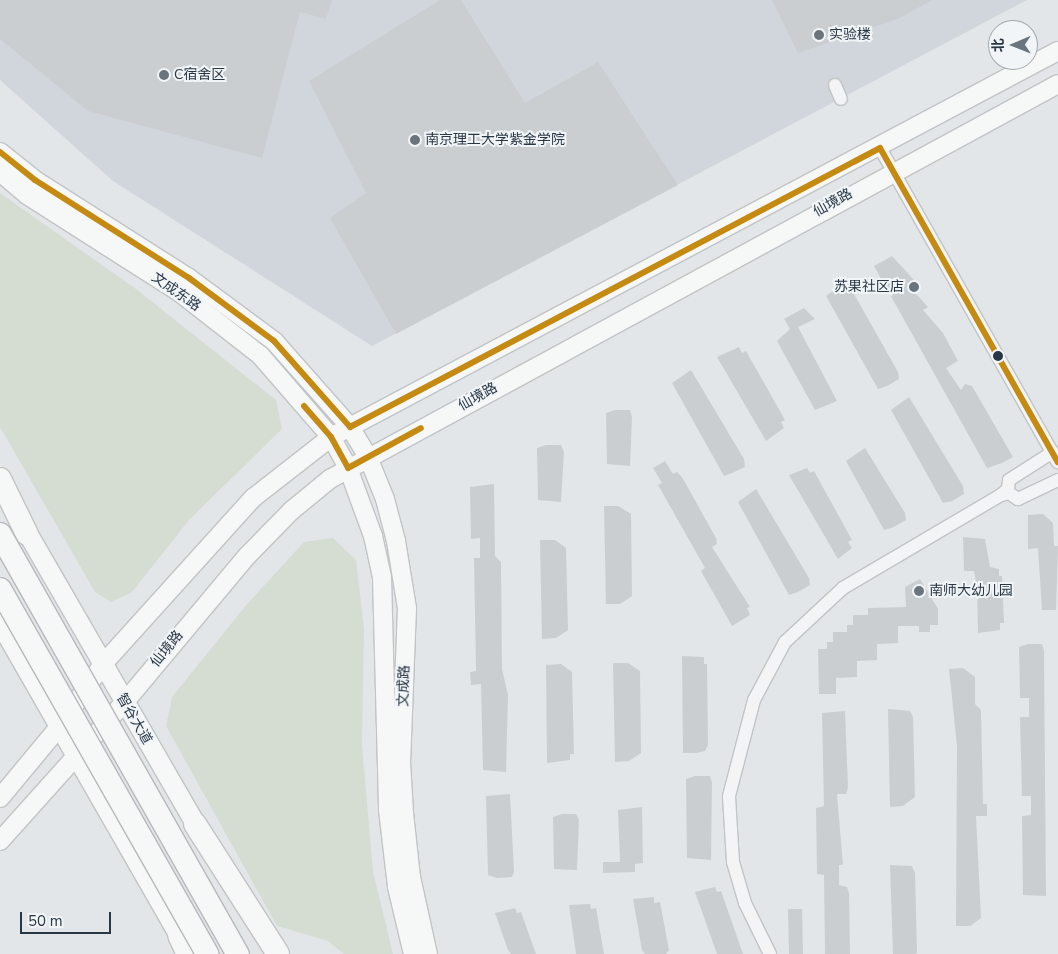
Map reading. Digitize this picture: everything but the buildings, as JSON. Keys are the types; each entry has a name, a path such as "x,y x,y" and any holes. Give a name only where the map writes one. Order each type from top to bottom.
{"highway":[{"path":"0,479 27,534"},
{"name":"智谷大道","path":"0,534 238,954"},
{"path":"0,589 207,954"},
{"path":"195,824 278,954"}],"main road":[{"name":"仙境路","path":"0,798 59,727 103,664 253,498 331,437 880,148 1058,51"},
{"name":"仙境路","path":"0,841 124,703 247,556 291,511 348,468 893,171 1058,84"},
{"name":"文成东路","path":"0,152 35,180 190,278 274,341 350,427"},
{"name":"文成东路","path":"0,172 27,194 179,292 260,355 331,437"},
{"name":"文成路","path":"350,427 368,457 396,542 406,608 401,762 404,813 411,877 428,954"},
{"name":"文成路","path":"331,437 348,468 373,536 382,577 388,810 397,887 413,954"},
{"name":"智谷大道","path":"0,486 195,824 264,954"},
{"path":"0,622 186,948"}],"street":[{"path":"836,85 841,99"},
{"path":"770,954 745,903 733,862 729,796 754,700 785,642 843,588 1001,495 1008,489 1009,480 1055,457 880,148"},
{"path":"1001,495 1010,493 1018,498 1058,480"}],"shaded area":[{"name":"南京理工大学紫金学院","path":"0,0 1027,0 372,346 113,181 0,80"},
{"path":"0,193 136,289 276,400 282,429 189,520 132,592 111,602 95,592 0,427"},
{"path":"333,538 356,560 364,629 362,745 373,871 393,954 344,954 328,941 277,926 166,726 172,697 247,604 304,542"}],"transit line":[{"path":"0,152 35,180 189,278 274,341 350,427 880,148 1058,462"},
{"path":"304,406 331,437 348,468 421,428"}],"place":[{"name":"实验楼","path":"819,35"},
{"name":"C宿舍区","path":"164,75"},
{"name":"南京理工大学紫金学院","path":"415,140"},
{"name":"苏果社区店","path":"914,287"},
{"name":"南师大幼儿园","path":"919,591"}]}
